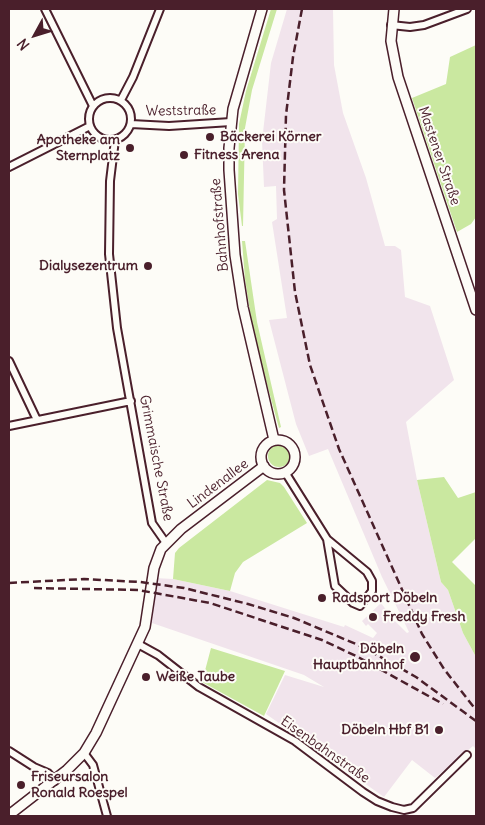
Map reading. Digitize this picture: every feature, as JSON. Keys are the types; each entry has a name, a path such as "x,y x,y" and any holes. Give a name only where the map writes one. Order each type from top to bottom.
{"main road":[{"name":"Bahnhofstraße","path":"262,9 231,122 229,170 238,278 252,354 274,440"},
{"name":"Mastener Straße","path":"394,9 391,26 393,54 398,77 476,310"},
{"path":"274,440 287,442 294,451 294,462 285,472 271,472 264,466 262,460 263,449 274,440"},
{"name":"Lindenallee","path":"166,543 180,529 264,466"},
{"path":"9,815 55,781 84,753 96,733 138,644 148,615 157,556 166,543"}],"street":[{"path":"45,9 93,106"},
{"path":"121,100 133,76 160,9"},
{"path":"391,26 410,28 424,25 467,9"},
{"path":"101,100 121,100 130,112 131,124 126,134 115,140 98,136 90,126 88,117 93,106 101,100"},
{"name":"Weststraße","path":"131,124 169,126 231,122"},
{"path":"9,167 90,126"},
{"name":"Grimmaische Straße","path":"115,140 110,181 109,254 117,328 152,523 159,536 166,543"},
{"path":"9,361 37,420"},
{"path":"9,426 131,401"},
{"path":"285,472 327,539 367,572 372,581 372,591 360,606 353,603 335,586 327,539"},
{"name":"Eisenbahnstraße","path":"138,644 158,656 199,687 295,741 377,802 404,810 413,808 467,755"},
{"path":"9,751 34,767 48,773 55,781"},
{"path":"84,753 93,765 106,816"}],"shaded area":[{"path":"287,9 333,9 334,65 343,113 366,178 385,246 395,246 401,250 405,297 430,306 454,380 406,422 417,480 441,582 448,590 463,633 476,657 476,749 473,746 435,778 412,760 384,797 266,714 285,675 324,687 304,675 152,623 155,578 173,579 230,591 344,627 345,625 373,638 377,633 362,621 381,603 393,619 407,633 409,632 382,577 328,449 309,456 296,424 269,320 287,318 272,222 277,219 276,186 264,187 262,141 271,63"}],"green space":[{"path":"271,9 277,9 252,90 245,128 242,226 238,194 239,124 246,91"},
{"path":"476,45 476,217 471,224 457,232 412,98 446,84 450,57"},
{"path":"242,241 245,241 257,322 281,427 279,428 254,337 245,279"},
{"path":"279,445 287,448 290,456 287,464 279,467 271,464 268,456 271,448"},
{"path":"444,477 458,498 476,492 476,538 452,562 476,586 476,657 463,633 448,590 441,582 417,480"},
{"path":"267,480 280,483 284,487 307,523 243,562 235,573 230,591 173,579 175,553 179,548"},
{"path":"211,648 285,671 264,716 202,682"}],"railway":[{"path":"302,9 293,57 286,115 284,190 295,292 310,365 339,449 422,634 444,669 476,710"},
{"path":"9,583 84,579 140,582 184,588 248,604 294,618 363,647 416,677 476,721"},
{"path":"34,588 138,590 210,603 322,640 358,657 443,704"}],"place":[{"name":"Bäckerei Körner","path":"210,137"},
{"name":"Apotheke am Sternplatz","path":"130,148"},
{"name":"Fitness Arena","path":"184,155"},
{"name":"Dialysezentrum","path":"148,266"},
{"name":"Radsport Döbeln","path":"322,598"},
{"name":"Freddy Fresh","path":"373,617"},
{"name":"Döbeln Hauptbahnhof","path":"415,657"},
{"name":"Weiße Taube","path":"146,677"},
{"name":"Döbeln Hbf B1","path":"439,730"},
{"name":"Friseursalon Ronald Roespel","path":"21,785"}]}
